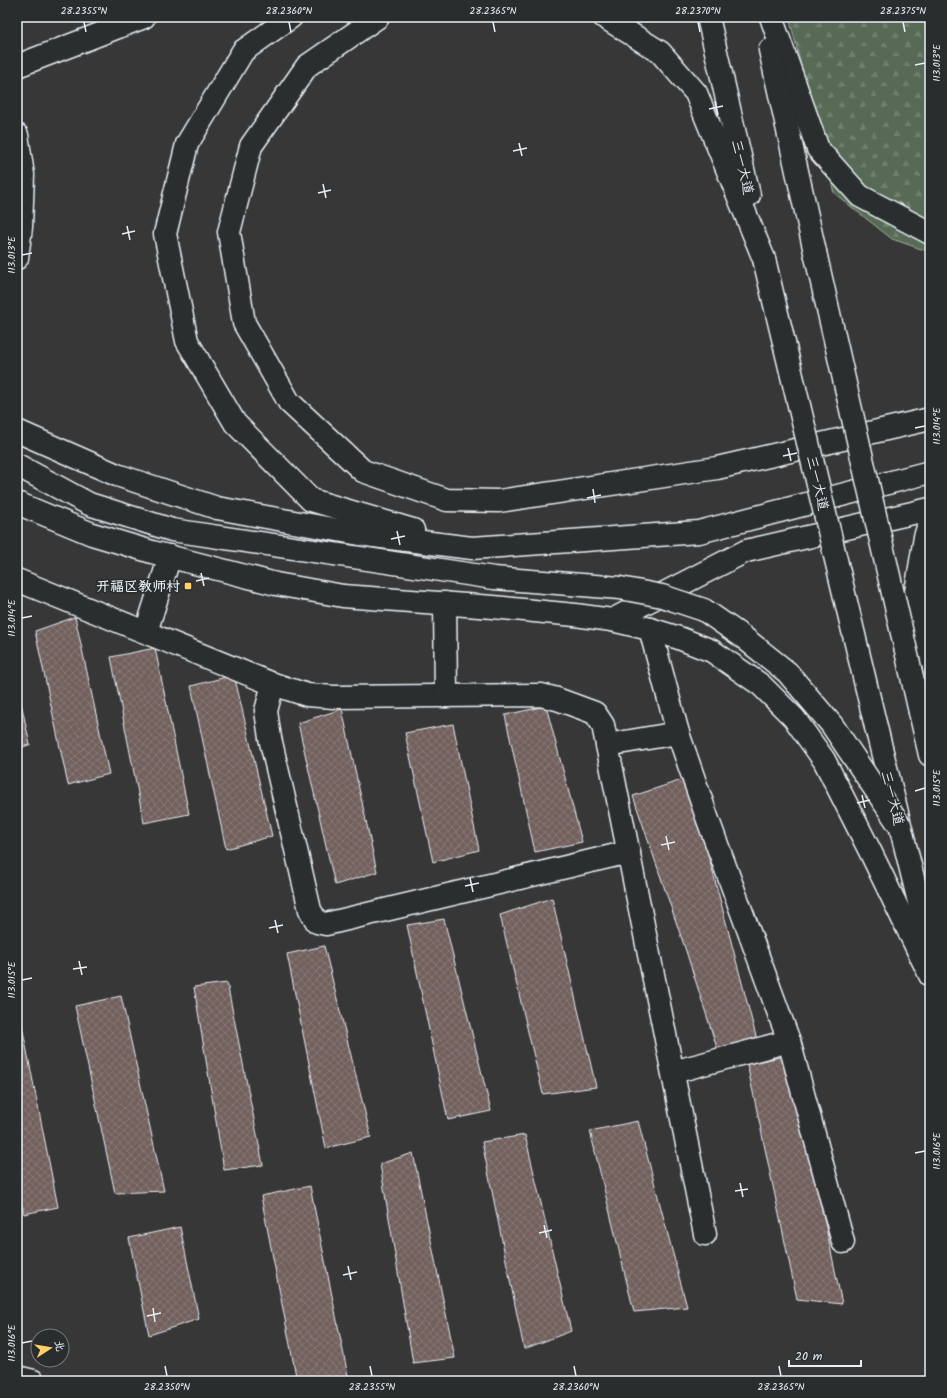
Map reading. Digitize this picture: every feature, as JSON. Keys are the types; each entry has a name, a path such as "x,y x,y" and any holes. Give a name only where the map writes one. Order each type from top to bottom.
{"main road":[{"path":"17,66 144,17"},
{"path":"291,17 243,51 187,144 165,234 187,341 235,423 311,500 472,548"},
{"path":"378,17 307,66 251,146 230,232 244,323 289,402 364,471 446,500 499,501 717,468 930,419"},
{"path":"604,17 660,52 696,93 764,259"},
{"name":"三一大道","path":"708,17 764,259 930,947"},
{"path":"763,17 930,755"},
{"path":"771,17 818,149 860,196 930,233"},
{"path":"17,135 23,175 21,227 17,258"},
{"path":"17,431 117,475 217,508 365,535 472,548 699,532 930,472"},
{"path":"17,465 89,504 172,530 494,578 620,588 662,596 704,610 744,637 787,672 832,724 900,826"},
{"path":"17,503 92,534 276,584 343,596 445,603 575,615 612,620 650,629 679,638 712,651 761,685 794,718 824,760 930,975"},
{"path":"612,620 746,551 930,509"},
{"path":"920,712 916,592 925,537 930,521"},
{"path":"146,632 170,556"},
{"path":"17,580 273,684 307,695 334,697 541,695 557,698 595,713 603,724 705,1234"},
{"path":"445,603 446,696"},
{"path":"650,629 678,733 708,820 789,1041 843,1242"},
{"path":"273,684 266,711 270,738 310,910 317,922 326,924 629,852"},
{"path":"607,745 678,733"},
{"path":"673,1072 789,1041"},
{"path":"17,1377 33,1381"}],"green space":[{"path":"789,17 930,17 930,252 892,239 834,193"}],"building":[{"path":"75,617 109,774 68,785 35,631"},
{"path":"155,648 189,814 144,823 111,657"},
{"path":"234,675 272,836 226,849 191,686"},
{"path":"17,684 30,745 17,748"},
{"path":"546,706 582,842 535,852 505,715"},
{"path":"342,709 377,872 335,885 298,723"},
{"path":"453,724 479,850 433,862 405,733"},
{"path":"688,778 757,1040 718,1051 686,951 633,796"},
{"path":"552,898 596,1087 543,1094 500,915"},
{"path":"444,919 491,1111 448,1120 407,925"},
{"path":"324,946 371,1137 326,1148 287,954"},
{"path":"227,983 263,1165 224,1170 194,987"},
{"path":"121,996 164,1191 115,1193 75,1006"},
{"path":"20,1016 58,1207 24,1214 17,1186 17,1017"},
{"path":"790,1055 842,1304 797,1299 747,1064"},
{"path":"638,1121 687,1307 634,1312 590,1131"},
{"path":"525,1135 571,1331 524,1349 482,1142"},
{"path":"413,1153 455,1358 413,1363 380,1164"},
{"path":"310,1186 349,1381 297,1381 261,1196"},
{"path":"180,1227 199,1319 149,1335 129,1238"}],"place":[{"name":"开福区教师村","path":"188,586"}]}
